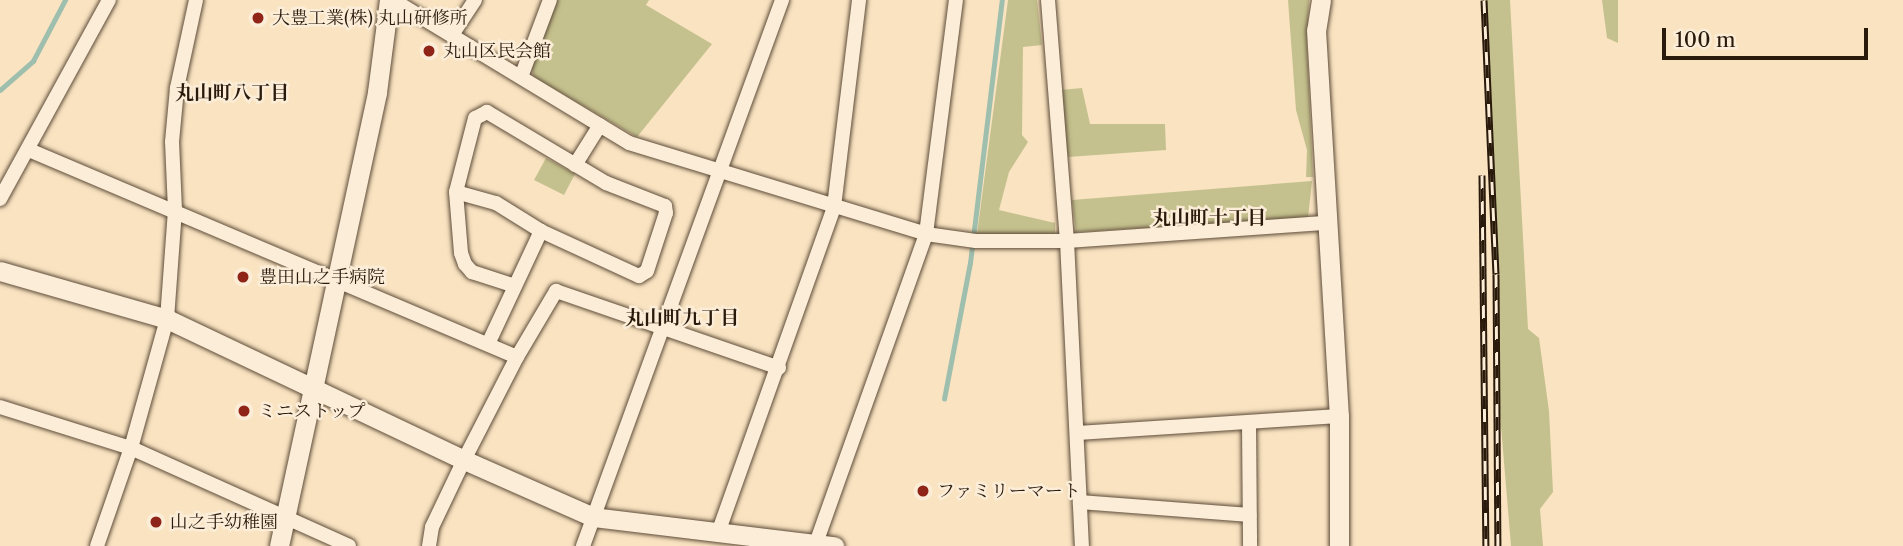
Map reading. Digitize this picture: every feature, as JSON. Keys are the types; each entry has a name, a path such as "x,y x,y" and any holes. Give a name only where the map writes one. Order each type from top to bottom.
{"street":[{"path":"0,199 109,0"},
{"path":"97,546 131,448 167,318 175,210 172,142 177,88 196,0"},
{"path":"279,546 377,92 391,0 629,143 926,234 976,241 1067,241 1327,223"},
{"path":"452,35 475,0"},
{"path":"521,77 550,0"},
{"path":"718,533 779,368 834,207 859,0"},
{"path":"0,271 167,318 464,460 593,517 821,545 926,234 956,0"},
{"path":"1048,0 1067,241 1082,546"},
{"path":"1321,0 1316,30 1339,416 1339,546"},
{"path":"583,546 777,1"},
{"path":"456,192 496,203 541,231 639,275 647,271 666,213 665,206 606,183 486,112 475,118 456,192 461,253 472,272 515,286"},
{"path":"576,165 600,125"},
{"path":"29,150 517,357"},
{"path":"488,344 541,231"},
{"path":"429,546 432,527 464,460 517,357 556,291 662,330 779,368"},
{"path":"0,407 131,448 349,546"},
{"path":"1077,433 1339,416"},
{"path":"1250,423 1250,546"},
{"path":"1080,502 1250,515"}],"shaded area":[{"path":"557,0 649,0 646,5 712,44 637,137 534,77 531,67"},
{"path":"1008,0 1037,0 1042,45 1023,47 1022,135 1028,142 1009,172 999,210 1055,223 1055,236 977,234"},
{"path":"1288,0 1309,0 1307,45 1313,177 1306,177 1307,150 1296,110"},
{"path":"1484,0 1510,0 1528,329 1539,338 1549,411 1553,492 1540,509 1543,546 1511,546 1497,378"},
{"path":"1602,0 1618,0 1618,43 1607,38"},
{"path":"1082,88 1090,124 1165,124 1166,150 1068,157 1061,90"},
{"path":"546,158 575,174 564,195 534,180"},
{"path":"1312,181 1308,218 1076,232 1072,200"}],"waterway":[{"path":"0,90 33,61 65,0"},
{"path":"944,399 970,263 1002,0"}],"railway":[{"path":"1484,0 1496,274 1498,546"},
{"path":"1482,175 1486,546"}],"place":[{"name":"大豊工業(株) 丸山研修所","path":"258,18"},
{"name":"丸山区民会館","path":"429,51"},
{"name":"豊田山之手病院","path":"243,277"},
{"name":"ミニストップ","path":"244,411"},
{"name":"ファミリーマート","path":"923,491"},
{"name":"山之手幼稚園","path":"156,522"}],"district":[{"name":"丸山町八丁目","path":"232,93"},
{"name":"丸山町十丁目","path":"1209,218"},
{"name":"丸山町九丁目","path":"682,318"}]}
